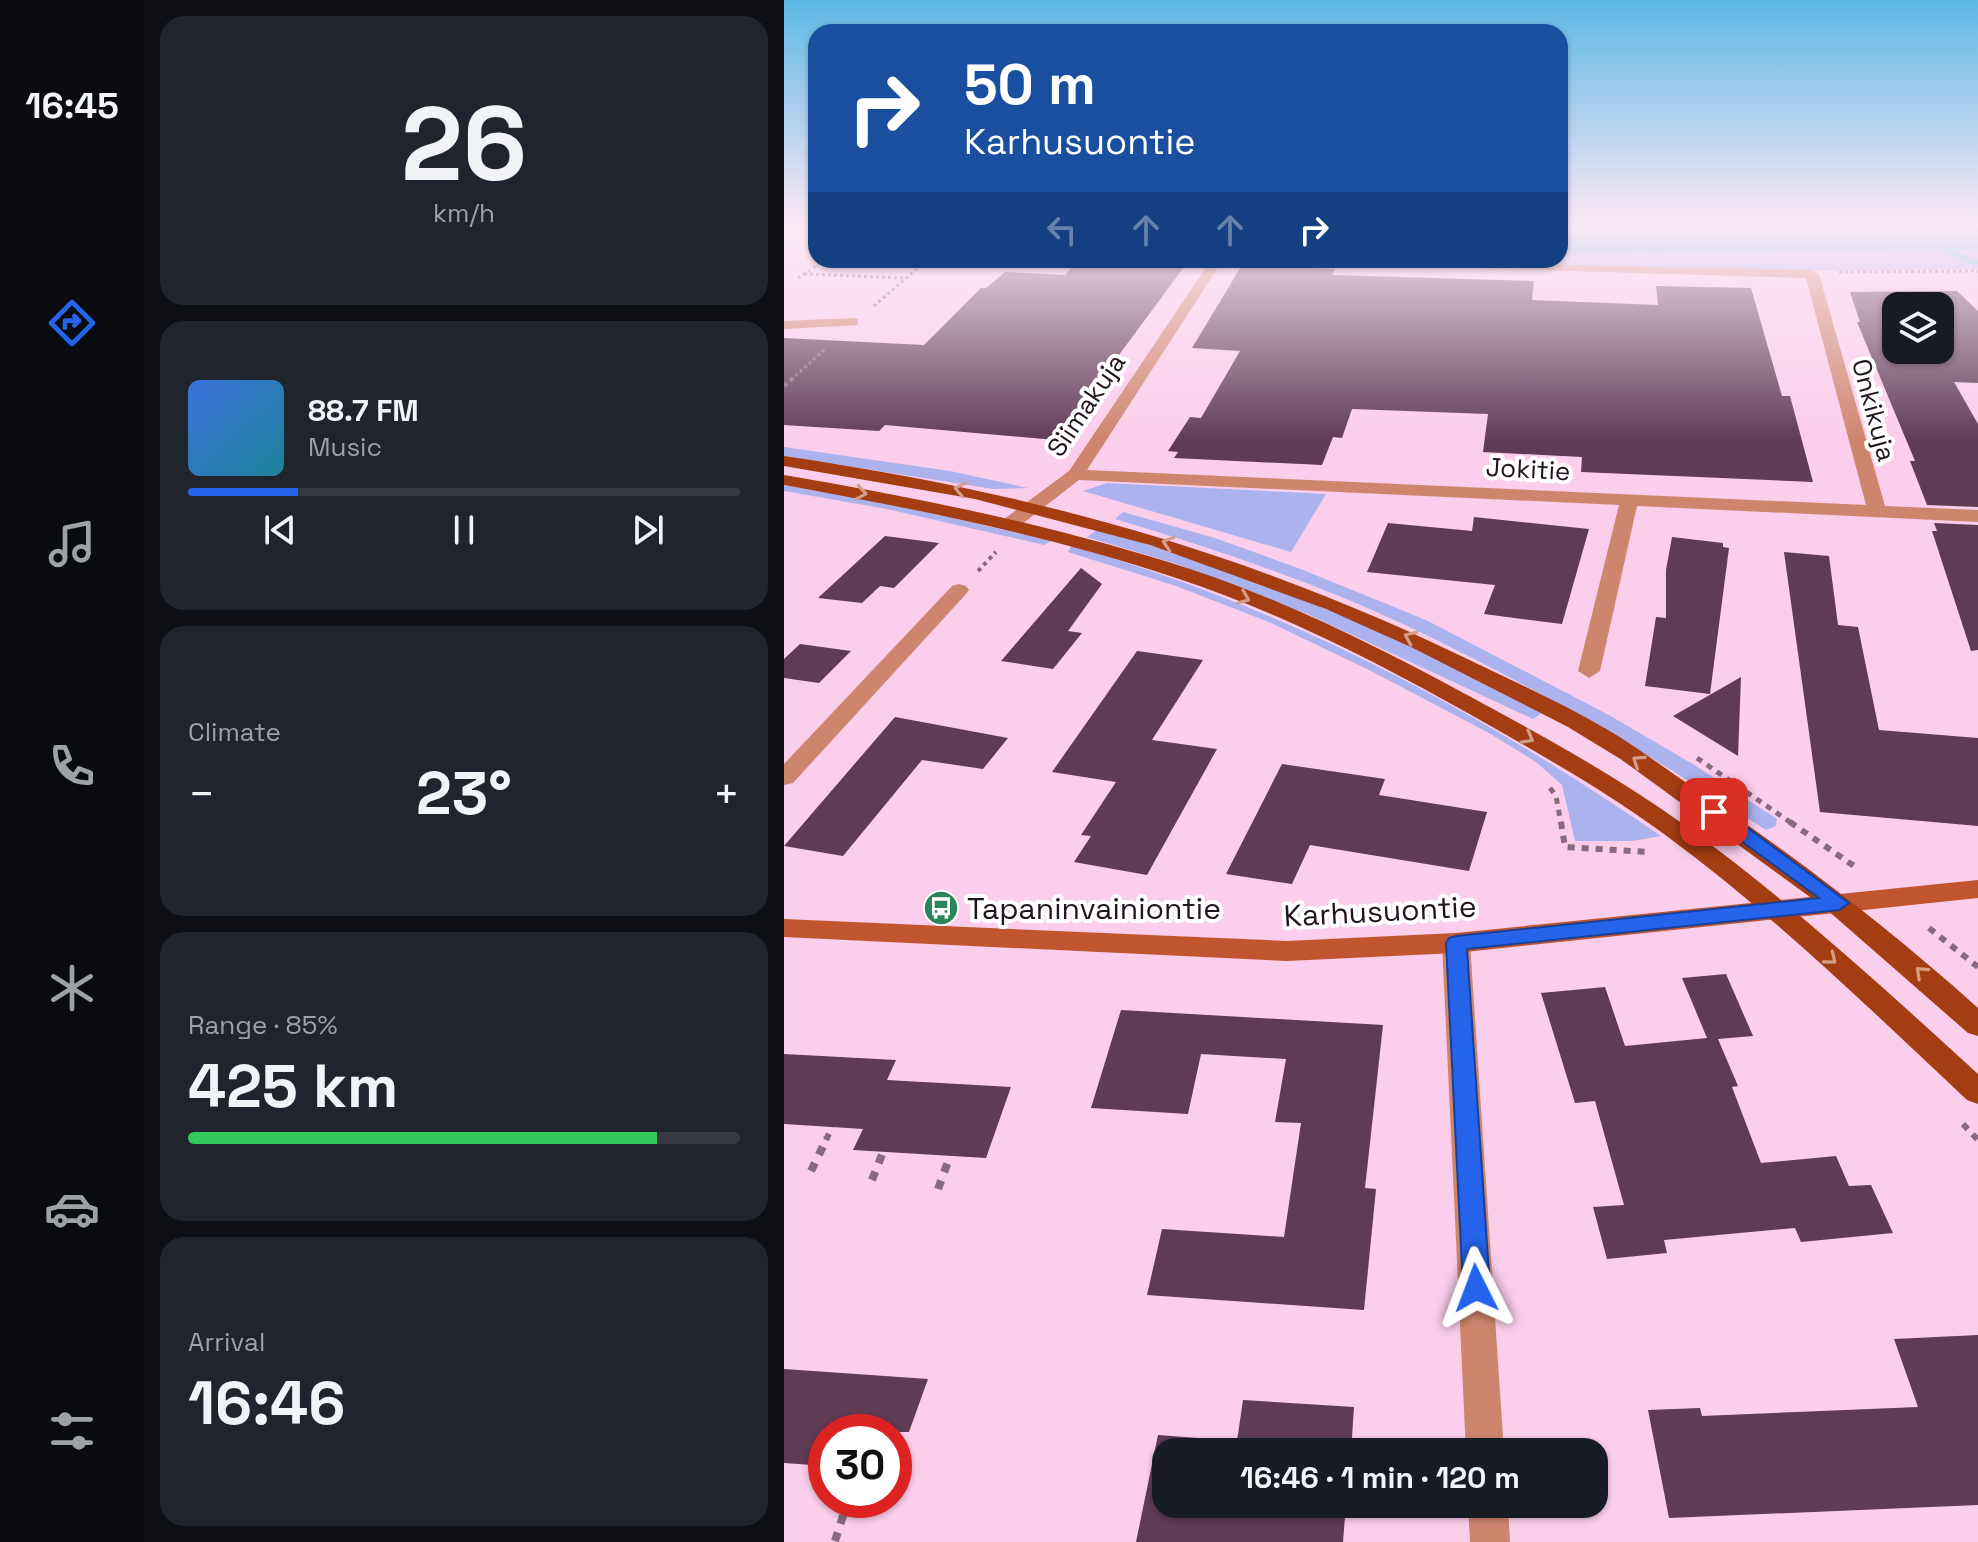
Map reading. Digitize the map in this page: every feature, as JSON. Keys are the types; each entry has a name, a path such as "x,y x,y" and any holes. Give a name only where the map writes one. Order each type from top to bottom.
{"main road":[{"path":"784,461 936,484 1036,505 1212,556 1314,595 1422,642 1598,734 1760,843 1912,963 1978,1025"},
{"path":"784,480 915,503 1010,524 1187,575 1394,663 1565,758 1697,847 1845,970 1978,1092"}],"street":[{"name":"Siimakuja","path":"1010,524 1075,475 1193,297"},
{"name":"Onkikuja","path":"1818,297 1877,511"},
{"path":"784,325 853,322"},
{"name":"Jokitie","path":"1075,475 1978,516"},
{"path":"1589,671 1629,500"},
{"path":"784,778 959,590"},
{"name":"Karhusuontie","path":"784,928 1268,952 1456,943 1978,889"},
{"path":"1456,943 1484,1438"},
{"path":"1489,1518 1490,1542"}],"path":[{"path":"959,590 1003,547"},
{"path":"1547,785 1556,796 1565,847 1652,852"},
{"path":"1958,1119 1978,1140"},
{"path":"811,1171 832,1127"},
{"path":"872,1180 883,1152"},
{"path":"938,1189 950,1156"},
{"path":"835,1541 842,1518"}],"shaded area":[{"path":"784,447 950,471 1028,488 993,489 784,456"},
{"path":"1107,483 1326,494 1291,552 1083,491"},
{"path":"784,485 892,504 1051,541 1044,545 887,509 784,491"},
{"path":"1123,512 1215,538 1426,620 1609,715 1696,766 1777,819 1776,826 1766,830 1600,728 1428,636 1274,571 1115,519"},
{"path":"1100,528 1304,599 1418,648 1542,713 1533,719 1305,613 1174,563 1087,537"},
{"path":"1071,546 1228,599 1378,667 1522,747 1661,836 1632,841 1575,841 1562,785 1536,762 1489,733 1269,622 1176,586 1068,552"}],"building":[{"path":"972,297 1162,297 1056,440 885,425 879,431 784,425 784,338 924,345"},
{"path":"1223,297 1532,297 1532,300 1658,305 1657,297 1754,297 1782,396 1790,396 1813,482 1581,472 1582,457 1483,452 1488,414 1352,409 1342,438 1333,437 1322,465 1174,458 1178,452 1168,451 1190,417 1201,418 1240,351 1192,348"},
{"path":"1852,297 1882,297 1882,364 1954,364 1954,297 1963,297 1978,311 1978,383 1954,382 1978,424 1978,507 1927,505 1910,461 1915,461 1857,322 1860,322"},
{"path":"1474,517 1589,529 1562,624 1484,614 1495,585 1367,572 1388,523 1472,531"},
{"path":"1934,523 1978,525 1978,650 1971,651 1932,531 1937,531"},
{"path":"885,536 939,543 894,588 880,586 862,603 818,598"},
{"path":"1672,537 1723,543 1723,547 1729,548 1710,694 1645,686 1656,617 1666,618 1666,570"},
{"path":"1784,552 1829,556 1838,625 1858,627 1879,730 1978,738 1978,826 1820,812"},
{"path":"1081,568 1102,584 1068,631 1082,633 1053,669 1001,661"},
{"path":"800,644 851,651 819,683 784,678 784,659"},
{"path":"1137,651 1203,660 1152,740 1217,749 1147,875 1074,862 1091,836 1081,835 1116,782 1052,772"},
{"path":"1741,677 1738,756 1673,716"},
{"path":"895,717 1008,738 983,769 922,760 843,856 784,846"},
{"path":"1282,764 1385,779 1379,795 1487,812 1469,871 1310,845 1292,884 1226,874"},
{"path":"1726,974 1753,1036 1718,1039 1738,1086 1732,1087 1761,1163 1836,1156 1849,1186 1871,1185 1893,1233 1801,1242 1795,1228 1664,1240 1667,1253 1607,1259 1593,1207 1624,1205 1595,1101 1575,1103 1541,993 1605,987 1625,1046 1707,1038 1682,978"},
{"path":"1121,1010 1383,1025 1365,1188 1376,1189 1364,1310 1147,1295 1162,1229 1284,1237 1301,1123 1275,1122 1286,1059 1201,1054 1188,1114 1091,1108"},
{"path":"784,1054 896,1060 887,1080 1011,1087 986,1158 853,1150 863,1129 784,1124"},
{"path":"1978,1335 1978,1505 1669,1518 1648,1410 1700,1408 1702,1416 1918,1407 1894,1339"},
{"path":"784,1369 928,1379 912,1424 912,1414 808,1414 808,1465 784,1463"},
{"path":"1243,1400 1354,1407 1352,1438 1237,1438"},
{"path":"1158,1435 1198,1438 1157,1438"},
{"path":"1152,1464 1152,1518 1345,1518 1343,1542 1136,1542"}],"place":[{"name":"Tapaninvainiontie","path":"941,908"}],"route":[{"path":"1476,1288 1456,943 1839,903 1714,812"}]}
